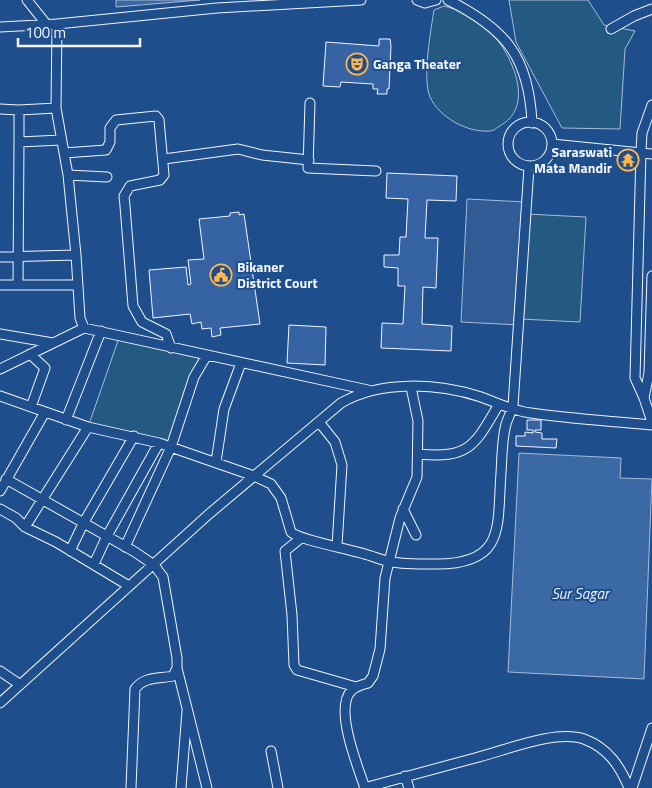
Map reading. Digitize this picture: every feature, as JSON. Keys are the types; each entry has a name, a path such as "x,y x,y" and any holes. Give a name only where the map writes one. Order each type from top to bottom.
{"street":[{"path":"27,0 47,24"},
{"path":"0,27 57,24 217,4 360,0"},
{"path":"417,0 425,3 436,0"},
{"path":"448,0 468,10 496,30 515,51 530,103 532,123"},
{"path":"611,29 634,16 652,9"},
{"path":"57,24 56,108 68,175 80,318 84,328"},
{"path":"310,103 308,168 376,171"},
{"path":"0,703 19,684 254,476 341,403 369,390 393,386 459,391 512,409 530,413 652,424 636,378 640,152 642,133 652,105"},
{"path":"0,109 56,108"},
{"path":"18,285 19,110"},
{"path":"64,153 102,152 109,146 110,128 116,120 150,116 156,116 159,120 164,175 160,180 130,186 124,196 134,306 142,322 166,334 171,348"},
{"path":"524,123 532,123 543,126 551,137 552,144 547,158 541,164 529,166 514,159 508,148 510,134 516,127 524,123"},
{"path":"19,142 61,140"},
{"path":"552,144 652,154"},
{"path":"164,159 238,150 262,155 308,160"},
{"path":"0,396 88,427 159,442 254,476 276,490 281,498 291,532 301,538 337,546 389,563 453,564 469,562 481,555 491,543 500,516 504,436 506,423 512,409 529,166"},
{"path":"68,175 108,178"},
{"path":"0,257 76,255"},
{"path":"644,398 649,373 652,276"},
{"path":"0,285 78,285"},
{"path":"0,369 84,328 369,390"},
{"path":"66,420 101,331"},
{"path":"0,334 53,343"},
{"path":"30,354 45,368 31,407"},
{"path":"125,547 171,447 194,377 207,356"},
{"path":"216,462 224,409 241,363"},
{"path":"411,387 418,421 419,454 417,476 403,509 385,578 377,666 368,683 356,687 350,692 345,701 347,727 364,788 536,741 574,737 584,739 613,757 622,769 630,788"},
{"path":"419,454 444,456 463,450 481,434 499,404"},
{"path":"0,491 45,412"},
{"path":"319,422 335,442 342,465 337,546"},
{"path":"25,527 88,427"},
{"path":"70,551 84,522 134,436"},
{"path":"94,564 107,536 159,442"},
{"path":"6,479 84,522 154,565 163,577 177,658 177,668 188,704 207,788"},
{"path":"0,509 16,518 25,527 94,564 130,586"},
{"path":"403,509 416,534"},
{"path":"301,538 285,551 292,615 294,664 297,670 356,687"},
{"path":"131,788 136,690 140,683 173,676 177,668"},
{"path":"0,671 19,684"},
{"path":"181,788 188,704"},
{"path":"630,788 652,728"},
{"path":"271,752 278,788"},
{"path":"405,776 409,788"}],"shaded area":[{"path":"509,0 588,0 604,25 635,31 625,49 620,129 562,128 516,42"},
{"path":"444,6 463,13 488,29 501,44 514,71 518,90 516,109 511,117 493,130 481,131 455,122 440,111 430,97 427,67 431,29 434,10"},
{"path":"467,199 526,202 520,325 461,322"},
{"path":"526,214 586,217 580,322 520,319"},
{"path":"120,335 207,355 171,447 88,427"}],"water":[{"path":"116,0 200,0 116,7"},
{"name":"Sur Sagar","path":"519,453 621,458 620,478 652,479 644,679 508,672"}],"building":[{"name":"Ganga Theater","path":"379,39 390,39 389,89 387,89 387,94 377,94 378,89 373,89 373,84 341,82 340,87 323,86 326,42 379,46"},
{"path":"387,173 457,176 456,201 427,200 425,238 438,238 436,288 423,287 422,324 452,326 451,351 381,348 382,323 403,324 405,286 398,286 398,268 384,267 384,255 399,255 400,237 406,237 408,199 386,198"},
{"name":"Bikaner District Court","path":"239,212 239,215 244,214 260,324 220,328 221,335 212,337 211,328 202,329 201,322 192,324 190,314 153,318 149,270 186,267 188,285 191,284 188,260 204,259 199,219 230,216 230,213"},
{"path":"289,325 326,327 325,365 287,363"},
{"path":"527,420 541,420 541,430 535,430 535,432 542,433 542,439 557,439 556,448 516,446 516,436 525,436 525,432 533,433 533,430 527,430"}],"place":[{"name":"Ganga Theater","path":"357,64"},
{"name":"Saraswati Mata Mandir","path":"628,160"},
{"name":"Bikaner District Court","path":"221,275"}]}
